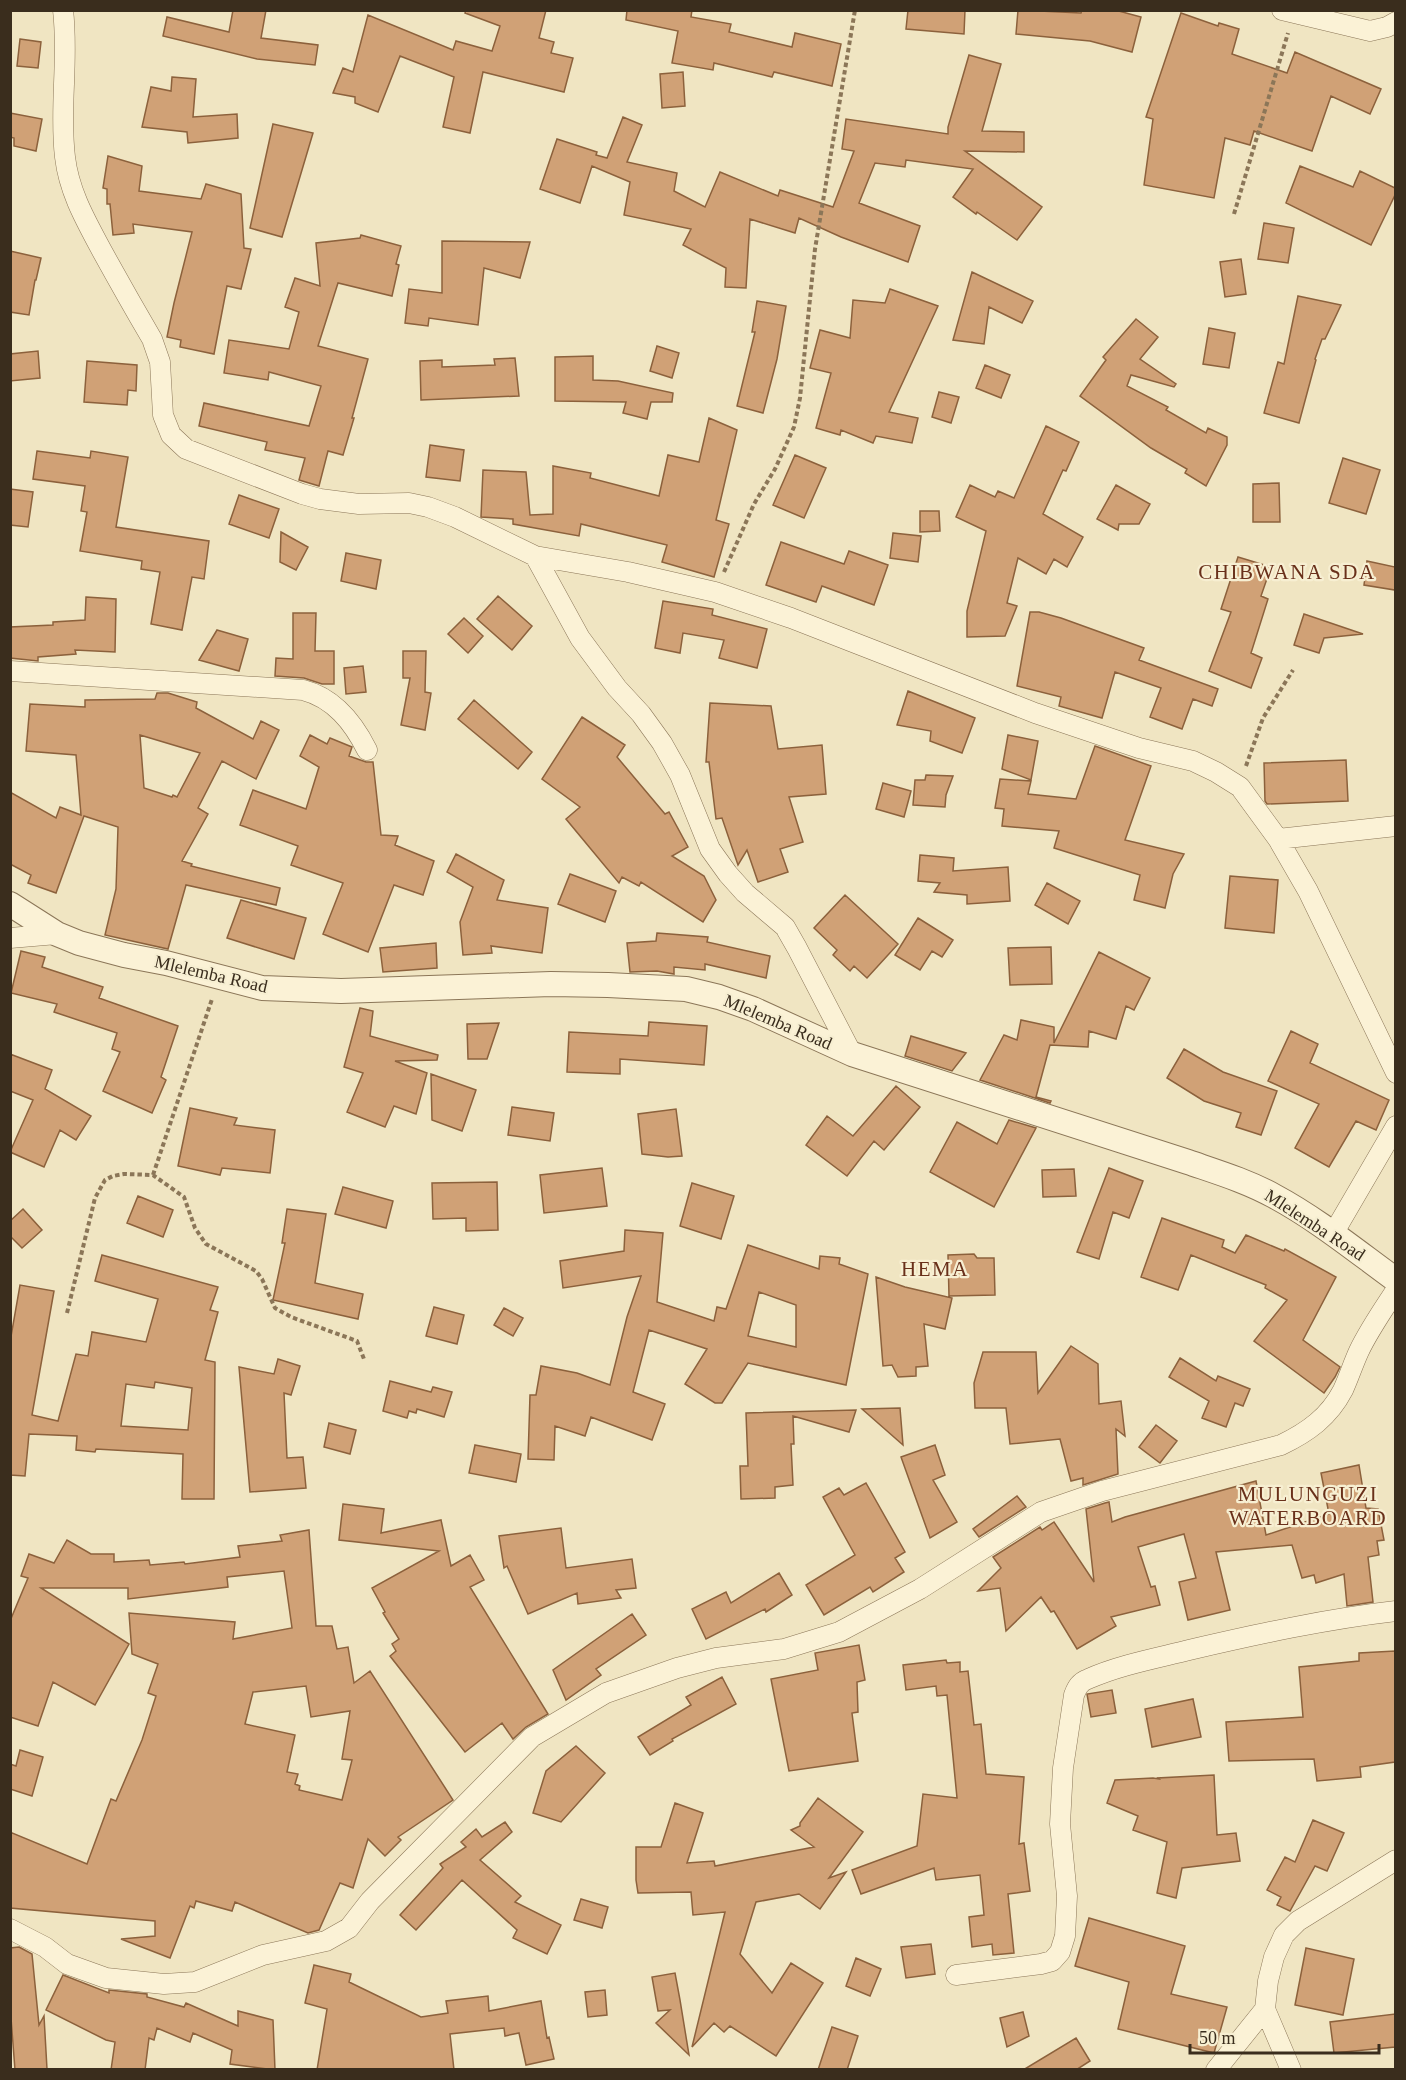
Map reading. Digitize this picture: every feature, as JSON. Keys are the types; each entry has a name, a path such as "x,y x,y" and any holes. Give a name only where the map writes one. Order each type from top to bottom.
{"street":[{"path":"63,10 66,34 63,132 65,159 72,187 81,211 152,339 160,362 163,415 171,435 186,449 320,499 359,504 409,503 428,507 455,517 535,556 628,572 716,592 791,618 1035,713 1139,748 1193,761 1216,772 1240,787 1278,839 1308,891 1395,1073"},
{"path":"1288,12 1353,29 1370,31 1387,27 1395,22"},
{"path":"535,556 580,639 662,743 680,775 710,849 728,874 745,892 785,927 852,1054"},
{"path":"10,671 303,690 317,694 340,711 354,727 367,750"},
{"path":"1278,839 1395,826"},
{"path":"10,904 57,934"},
{"name":"Mlelemba Road","path":"10,938 57,934 79,943 124,955 189,968 249,986 277,989 341,991 551,984 650,986 686,989 719,997 753,1009 852,1054 1236,1179 1274,1196 1333,1234 1395,1280"},
{"path":"1333,1234 1395,1126"},
{"path":"10,1929 45,1947 67,1964 106,1978 164,1984 195,1982 263,1955 326,1941 349,1928 370,1901 532,1737 606,1693 638,1680 706,1660 784,1649 839,1632 920,1589 1041,1512 1102,1491 1281,1445 1297,1437 1319,1423 1334,1406 1359,1350 1395,1290"},
{"path":"956,1975 1041,1964 1053,1961 1060,1952 1065,1936 1067,1896 1060,1824 1063,1768 1074,1695 1078,1685 1088,1679 1144,1661 1208,1646 1306,1625 1395,1611"},
{"path":"1291,2070 1265,2009 1268,1981 1274,1958 1284,1935 1298,1921 1395,1860"},
{"path":"1216,2070 1265,2009"}],"path":[{"path":"716,592 754,504 775,470 794,427 800,398 815,249 855,10"},
{"path":"1234,214 1288,12"},
{"path":"1240,787 1263,718 1293,670"},
{"path":"153,1175 219,978"},
{"path":"67,1313 95,1198 105,1180 123,1174 153,1175 184,1197 195,1228 206,1244 256,1271 276,1308 291,1317 357,1341 364,1359"}],"building":[{"path":"233,10 266,10 261,38 318,45 315,65 257,59 163,36 167,17 229,32"},
{"path":"466,10 546,10 539,38 554,42 551,53 573,58 564,92 483,72 470,133 443,127 454,77 400,56 378,112 355,103 355,97 333,93 343,68 353,72 368,15 453,50 456,41 492,51 500,26 465,13"},
{"path":"627,10 692,10 691,17 731,24 729,32 792,47 795,33 841,44 832,86 774,72 772,77 714,63 713,70 672,63 678,31 626,20"},
{"path":"908,10 965,10 964,34 906,29"},
{"path":"1018,10 1081,13 1082,10 1115,10 1141,17 1132,52 1090,41 1016,34"},
{"path":"1181,13 1218,26 1219,23 1239,29 1232,54 1287,73 1295,52 1381,89 1370,114 1331,96 1312,151 1254,131 1250,145 1225,138 1214,198 1144,185 1153,119 1146,117"},
{"path":"20,39 41,42 38,68 17,66"},
{"path":"969,55 1001,64 982,131 1024,132 1024,152 965,151 1042,207 1017,240 953,197 973,169 906,160 905,167 875,163 859,203 920,226 908,262 841,237 799,218 795,233 750,219 746,288 725,287 726,268 683,245 691,229 624,215 630,182 592,166 580,203 540,189 557,139 597,152 596,155 607,158 623,117 642,125 627,162 677,173 674,191 705,207 720,172 778,196 780,190 833,207 854,151 842,149 846,119 948,134"},
{"path":"683,72 685,106 662,108 660,74"},
{"path":"172,77 196,79 193,117 237,114 238,138 188,143 187,132 142,127 151,87 171,91"},
{"path":"10,113 42,119 36,151 14,146 14,138 10,137"},
{"path":"273,124 313,133 282,237 250,228"},
{"path":"108,156 142,166 139,191 201,199 206,184 241,194 244,248 251,249 241,289 227,286 214,354 180,347 181,340 167,337 192,232 133,224 134,233 113,235 110,204 107,204 107,189 103,188"},
{"path":"1300,166 1353,187 1360,171 1395,188 1395,195 1371,245 1286,203"},
{"path":"1264,223 1294,228 1288,263 1258,259"},
{"path":"361,235 401,246 396,264 399,265 392,296 338,283 318,346 368,359 343,455 328,451 319,486 299,480 305,458 265,450 267,442 199,426 204,403 309,426 321,386 269,372 268,380 224,373 229,340 289,349 299,312 285,307 295,278 320,286 316,243 360,238"},
{"path":"442,241 530,242 520,278 484,268 478,325 429,318 428,326 405,323 409,289 442,293"},
{"path":"10,251 41,258 29,315 10,312"},
{"path":"1241,259 1246,294 1225,297 1220,262"},
{"path":"972,272 1033,301 1022,323 989,307 984,344 953,340"},
{"path":"890,289 938,306 889,412 918,418 912,443 876,436 873,443 841,430 840,435 816,428 831,373 810,368 820,330 850,338 853,300 885,303"},
{"path":"1298,296 1341,305 1325,339 1322,339 1299,423 1264,413 1278,362 1284,364"},
{"path":"757,301 786,306 777,359 763,413 737,406 755,332 752,332"},
{"path":"1136,319 1158,337 1140,359 1176,384 1174,387 1131,375 1127,386 1168,407 1166,410 1206,433 1208,428 1227,437 1227,445 1206,486 1185,473 1187,469 1151,448 1080,396 1106,360 1103,357"},
{"path":"1209,328 1235,333 1229,368 1203,364"},
{"path":"657,346 679,353 672,378 650,371"},
{"path":"38,351 40,378 10,381 10,354"},
{"path":"593,356 593,380 618,381 673,393 672,402 651,402 647,419 623,413 626,402 555,401 555,357"},
{"path":"515,358 519,396 421,400 420,361 442,360 442,367 495,365 494,359"},
{"path":"87,361 137,365 136,391 128,390 127,405 84,402"},
{"path":"985,365 1010,375 1001,398 976,388"},
{"path":"939,392 959,397 951,423 932,417"},
{"path":"709,418 737,430 716,520 729,524 714,577 662,562 667,545 581,524 579,536 513,524 513,519 481,517 483,470 526,472 530,515 553,514 553,466 591,473 590,478 659,496 668,455 699,462"},
{"path":"1046,426 1079,442 1043,514 1083,537 1067,567 1054,559 1046,574 1018,558 1007,603 1017,606 1005,636 967,637 967,611 986,531 956,517 970,485 995,497 998,491 1014,498"},
{"path":"430,445 464,450 460,481 426,477"},
{"path":"37,451 90,458 91,451 128,457 116,527 209,541 204,579 192,577 182,630 151,624 160,572 141,569 142,561 80,551 87,512 81,511 85,486 33,479"},
{"path":"795,455 826,468 804,518 773,505"},
{"path":"1343,458 1380,470 1366,514 1329,503"},
{"path":"1279,483 1280,522 1253,522 1253,484"},
{"path":"1116,485 1150,504 1139,524 1119,524 1118,530 1097,519"},
{"path":"10,489 33,492 28,527 10,525"},
{"path":"239,495 279,509 269,538 229,524"},
{"path":"920,511 939,511 940,531 920,532"},
{"path":"281,532 308,547 296,570 280,562"},
{"path":"893,533 921,536 918,562 890,558"},
{"path":"781,542 844,564 849,551 888,565 874,605 822,586 816,602 766,585"},
{"path":"346,553 381,560 376,589 341,581"},
{"path":"1238,557 1271,567 1261,596 1268,599 1251,653 1262,658 1251,688 1209,671 1231,612 1221,609"},
{"path":"1367,561 1395,567 1395,590 1364,585"},
{"path":"498,596 532,626 512,650 477,619"},
{"path":"86,597 116,599 115,652 75,650 76,654 38,657 38,661 10,658 10,627 53,625 53,622 85,620"},
{"path":"663,601 713,609 712,615 767,629 757,668 719,658 724,640 683,633 680,653 655,648"},
{"path":"1030,612 1061,618 1144,648 1139,660 1218,689 1212,706 1193,699 1182,729 1150,717 1161,688 1115,672 1102,718 1059,706 1061,697 1017,686"},
{"path":"293,613 316,613 315,651 334,651 334,684 322,684 304,678 275,676 276,658 293,659"},
{"path":"1304,614 1363,634 1324,638 1319,653 1294,645"},
{"path":"464,618 483,636 468,653 448,634"},
{"path":"217,630 248,639 239,671 199,660"},
{"path":"403,651 426,651 425,692 431,693 425,730 401,725 410,678 403,678"},
{"path":"363,666 366,692 346,694 344,668"},
{"path":"908,691 975,718 962,753 930,741 931,731 897,725"},
{"path":"157,693 168,693 197,702 196,708 253,739 261,721 279,730 256,779 222,761 198,808 208,814 182,861 192,864 191,866 280,888 276,905 186,885 168,949 105,935 116,889 118,827 84,816 56,893 28,883 31,875 10,864 10,792 56,818 60,807 81,815 76,755 26,751 30,704 85,707 85,700 155,699","holes":["140,735 200,753 177,797 144,788"]},
{"path":"474,700 532,752 518,769 458,719"},
{"path":"710,703 771,706 778,749 822,745 826,794 789,797 803,842 780,849 788,872 758,882 747,850 738,865 722,818 716,819 709,762 706,762"},
{"path":"582,717 625,745 617,757 665,814 669,812 688,847 672,856 704,876 716,900 703,922 641,882 639,886 622,877 619,883 566,819 580,807 542,779"},
{"path":"310,735 327,744 330,738 352,747 349,756 373,762 381,835 398,836 395,845 434,861 423,895 394,885 368,952 323,934 343,883 291,865 298,846 240,825 253,790 306,809 319,767 300,756"},
{"path":"1008,735 1038,741 1031,780 1002,769"},
{"path":"1095,746 1151,766 1125,840 1184,854 1173,874 1165,908 1134,900 1140,875 1054,848 1059,831 1002,826 1004,809 995,808 1000,779 1031,781 1028,794 1076,799"},
{"path":"1346,760 1348,801 1267,804 1265,801 1264,763"},
{"path":"926,775 953,776 946,795 945,807 913,805 915,780 925,780"},
{"path":"883,783 911,791 904,817 876,809"},
{"path":"456,854 504,880 497,900 548,908 542,953 491,946 492,953 463,955 460,922 473,887 447,872"},
{"path":"920,855 954,858 953,871 1008,867 1010,901 967,904 967,895 934,892 940,883 918,881"},
{"path":"570,874 616,891 605,922 558,904"},
{"path":"1230,876 1278,880 1274,933 1225,928"},
{"path":"1047,883 1080,901 1068,924 1035,905"},
{"path":"845,895 898,944 867,978 854,966 850,971 833,955 837,950 814,928"},
{"path":"241,900 306,918 294,959 227,938"},
{"path":"918,918 953,940 942,957 932,951 920,970 895,955"},
{"path":"657,933 708,937 707,942 770,956 766,978 705,964 705,970 674,967 674,974 657,971 630,972 627,943 656,941"},
{"path":"436,943 437,968 383,972 380,948"},
{"path":"1051,947 1052,984 1010,985 1008,948"},
{"path":"21,951 45,957 42,967 103,987 99,998 178,1026 161,1077 166,1080 152,1113 103,1091 120,1052 112,1049 117,1033 54,1012 57,1004 11,993"},
{"path":"1099,952 1150,978 1134,1010 1126,1006 1116,1039 1089,1031 1088,1047 1050,1045 1036,1097 1051,1101 1050,1103 980,1080 1004,1035 1017,1040 1021,1020 1054,1027 1054,1043"},
{"path":"360,1008 373,1011 370,1036 438,1055 437,1060 395,1061 427,1073 416,1114 394,1106 385,1127 347,1112 363,1073 344,1067"},
{"path":"649,1022 707,1026 704,1065 620,1059 620,1074 567,1072 569,1032 648,1036"},
{"path":"499,1023 487,1059 468,1059 467,1024"},
{"path":"1291,1031 1318,1044 1310,1063 1389,1100 1376,1130 1356,1121 1329,1167 1295,1148 1319,1104 1268,1081"},
{"path":"911,1036 966,1053 952,1071 905,1056"},
{"path":"1184,1049 1223,1072 1277,1091 1261,1135 1236,1127 1241,1113 1204,1101 1167,1078"},
{"path":"10,1054 52,1070 45,1089 91,1116 76,1140 60,1130 44,1167 10,1152 33,1100 10,1091"},
{"path":"431,1074 476,1090 462,1131 432,1120"},
{"path":"896,1086 920,1107 884,1150 874,1141 847,1176 806,1145 827,1116 853,1136"},
{"path":"512,1107 554,1113 550,1141 508,1135"},
{"path":"190,1108 237,1118 234,1125 275,1130 270,1173 222,1168 220,1175 178,1166"},
{"path":"676,1109 682,1156 642,1154 638,1114"},
{"path":"1009,1120 1036,1128 994,1207 930,1172 957,1122 997,1144"},
{"path":"602,1168 607,1206 544,1213 540,1175"},
{"path":"1109,1168 1143,1181 1129,1218 1113,1212 1099,1259 1077,1252"},
{"path":"1074,1169 1076,1196 1043,1197 1042,1170"},
{"path":"497,1182 498,1230 466,1231 466,1218 433,1219 432,1183"},
{"path":"692,1183 734,1196 721,1239 680,1226"},
{"path":"343,1187 393,1201 386,1228 335,1214"},
{"path":"138,1196 173,1210 163,1237 127,1223"},
{"path":"23,1209 42,1230 22,1248 10,1236 10,1221"},
{"path":"287,1209 326,1214 315,1283 363,1294 358,1319 273,1300 285,1243 282,1243"},
{"path":"1162,1218 1224,1240 1222,1247 1235,1253 1246,1235 1284,1251 1285,1249 1336,1277 1303,1340 1340,1367 1324,1393 1254,1341 1287,1300 1265,1288 1266,1285 1191,1255 1178,1290 1141,1277"},
{"path":"625,1230 663,1233 657,1302 714,1321 717,1307 726,1309 748,1245 819,1269 820,1256 840,1258 839,1264 868,1274 846,1385 748,1363 722,1403 715,1403 685,1384 707,1349 649,1330 633,1392 665,1404 652,1440 591,1417 585,1436 555,1426 554,1460 528,1459 530,1395 536,1395 541,1366 577,1373 610,1385 627,1317 641,1276 563,1288 560,1261 624,1251","holes":["759,1292 796,1305 796,1347 748,1336"]},
{"path":"974,1254 977,1258 994,1258 995,1295 949,1296 948,1255"},
{"path":"102,1255 218,1287 210,1310 218,1312 205,1360 215,1362 214,1499 182,1499 183,1454 76,1450 77,1436 29,1434 25,1476 10,1475 10,1342 20,1285 54,1291 32,1415 58,1421 76,1354 88,1356 92,1332 146,1342 158,1299 95,1281","holes":["155,1382 192,1388 188,1430 121,1426 126,1384 154,1388"]},
{"path":"876,1277 905,1287 952,1298 945,1329 924,1324 928,1366 916,1367 916,1376 898,1377 892,1365 883,1366"},
{"path":"434,1307 464,1315 457,1344 426,1336"},
{"path":"504,1308 523,1318 513,1336 494,1325"},
{"path":"1071,1346 1098,1364 1099,1404 1121,1401 1125,1436 1116,1429 1118,1474 1083,1485 1083,1478 1071,1481 1060,1439 1010,1444 1006,1408 975,1408 974,1383 983,1352 1036,1352 1038,1393"},
{"path":"1180,1358 1216,1381 1218,1376 1250,1389 1243,1406 1235,1403 1226,1427 1202,1418 1209,1401 1169,1377"},
{"path":"278,1359 300,1366 291,1395 284,1393 287,1458 303,1457 306,1488 250,1492 239,1367 274,1374"},
{"path":"390,1381 431,1392 433,1387 452,1392 444,1417 417,1409 416,1413 409,1411 407,1418 383,1411"},
{"path":"900,1408 903,1445 862,1409"},
{"path":"856,1410 849,1432 793,1416 794,1444 791,1444 793,1485 775,1487 775,1498 741,1499 740,1466 748,1466 746,1413"},
{"path":"329,1423 356,1430 350,1454 324,1447"},
{"path":"1156,1425 1177,1441 1160,1463 1139,1447"},
{"path":"475,1445 521,1454 516,1482 469,1473"},
{"path":"935,1445 945,1475 933,1480 957,1522 930,1538 901,1457"},
{"path":"1359,1465 1366,1508 1378,1509 1384,1540 1377,1541 1379,1555 1368,1557 1373,1602 1347,1606 1344,1574 1316,1583 1314,1575 1302,1578 1292,1545 1216,1552 1230,1610 1188,1620 1179,1582 1196,1578 1184,1534 1138,1547 1151,1587 1155,1586 1160,1605 1111,1617 1116,1626 1077,1649 1054,1611 1051,1612 1041,1597 1006,1631 1000,1588 978,1591 1001,1568 993,1557 1040,1527 1042,1530 1054,1522 1094,1582 1086,1509 1109,1502 1112,1522 1256,1481 1266,1535 1329,1514 1321,1473"},
{"path":"866,1483 905,1552 895,1558 904,1572 873,1592 870,1587 824,1615 806,1585 855,1555 823,1497 839,1488 844,1495"},
{"path":"1017,1496 1026,1507 979,1537 973,1529"},
{"path":"343,1504 384,1509 381,1533 441,1520 451,1566 470,1555 484,1580 470,1587 548,1714 526,1727 513,1739 502,1723 465,1752 390,1656 396,1651 392,1644 399,1639 383,1613 385,1612 372,1588 439,1551 339,1540"},
{"path":"561,1528 566,1568 632,1559 636,1588 616,1590 621,1598 578,1604 577,1593 528,1614 507,1566 504,1568 499,1536"},
{"path":"309,1530 316,1626 332,1626 337,1649 348,1647 354,1683 370,1671 453,1800 398,1837 401,1840 385,1856 368,1839 353,1888 340,1883 319,1930 308,1933 235,1902 232,1911 196,1901 194,1908 190,1906 170,1958 121,1939 155,1936 155,1921 10,1908 10,1832 87,1864 111,1799 116,1801 142,1740 156,1696 148,1693 158,1664 132,1654 129,1613 235,1622 233,1639 292,1628 284,1571 227,1577 228,1587 128,1599 128,1588 41,1588 129,1644 95,1705 53,1682 38,1726 10,1717 10,1621 28,1578 21,1576 29,1554 54,1563 67,1540 91,1554 114,1554 114,1562 149,1560 150,1565 184,1562 185,1564 240,1557 238,1546 282,1541 280,1535","holes":["306,1686 311,1717 350,1711 342,1759 352,1760 342,1800 299,1790 300,1786 295,1784 298,1774 287,1772 295,1735 245,1724 253,1692"]},
{"path":"779,1573 792,1595 766,1612 765,1609 706,1639 692,1609 726,1592 731,1603"},
{"path":"632,1614 646,1635 596,1669 601,1675 566,1700 553,1670"},
{"path":"859,1645 865,1680 857,1682 858,1712 852,1713 858,1761 789,1771 771,1679 818,1670 815,1653"},
{"path":"1395,1651 1395,1762 1360,1767 1361,1777 1317,1781 1314,1759 1229,1761 1226,1722 1303,1717 1299,1667 1359,1661 1359,1653"},
{"path":"946,1660 947,1663 960,1662 960,1672 968,1671 974,1725 981,1724 986,1774 1024,1777 1019,1844 1024,1843 1030,1891 1008,1894 1014,1953 993,1955 992,1944 972,1947 969,1917 984,1915 980,1875 936,1880 934,1868 861,1894 852,1870 917,1846 923,1794 957,1798 947,1695 937,1696 936,1686 906,1690 903,1665"},
{"path":"722,1677 736,1704 672,1739 673,1741 650,1755 638,1737 691,1705 686,1697"},
{"path":"1112,1690 1116,1713 1091,1717 1087,1694"},
{"path":"1193,1699 1201,1737 1152,1747 1145,1709"},
{"path":"576,1746 605,1773 561,1822 533,1813 546,1771"},
{"path":"20,1750 43,1757 32,1796 10,1789 10,1764 16,1766"},
{"path":"1214,1775 1217,1835 1236,1833 1240,1861 1182,1868 1176,1898 1157,1893 1167,1842 1133,1830 1138,1816 1107,1803 1115,1780"},
{"path":"818,1798 863,1832 829,1878 846,1872 820,1909 799,1894 756,1902 740,1954 772,1993 791,1963 823,1983 776,2056 730,2026 724,2032 714,2023 692,2047 725,1912 693,1915 691,1892 638,1893 636,1847 661,1847 675,1803 703,1813 687,1863 714,1861 715,1866 814,1847 791,1830 800,1826"},
{"path":"1313,1820 1344,1833 1327,1871 1315,1866 1290,1911 1277,1905 1281,1897 1267,1890 1285,1857 1295,1862"},
{"path":"505,1822 512,1832 480,1860 521,1896 515,1902 561,1925 547,1954 513,1938 517,1930 462,1880 416,1930 400,1915 443,1868 440,1864 466,1847 461,1842 476,1829 482,1837"},
{"path":"581,1899 608,1907 602,1928 574,1920"},
{"path":"1089,1918 1185,1946 1171,1994 1227,2007 1214,2053 1118,2029 1129,1982 1075,1966"},
{"path":"931,1944 935,1974 906,1978 901,1947"},
{"path":"19,1947 32,1954 39,2025 44,2016 47,2069 15,2070 10,2005 10,1948"},
{"path":"1306,1948 1354,1959 1343,2015 1295,2005"},
{"path":"856,1958 881,1969 870,1996 846,1986"},
{"path":"314,1965 351,1974 349,1982 421,2017 448,2013 446,2001 488,1996 489,2011 541,2001 547,2038 549,2037 554,2059 526,2065 519,2033 505,2036 504,2028 450,2034 454,2070 317,2070 327,2009 305,2003"},
{"path":"675,1973 689,2055 656,2023 670,2010 658,2011 652,1977"},
{"path":"63,1975 109,1993 109,1990 147,1994 147,1997 184,2007 186,2003 238,2026 238,2011 273,2020 275,2070 230,2064 232,2050 193,2033 190,2042 157,2028 154,2040 149,2038 145,2070 111,2070 115,2042 106,2040 46,2010"},
{"path":"605,1990 607,2015 588,2017 585,1992"},
{"path":"1023,2012 1029,2036 1007,2047 1000,2018"},
{"path":"1395,2014 1395,2047 1334,2053 1330,2022"},
{"path":"832,2027 858,2036 847,2070 818,2070"},
{"path":"1076,2038 1090,2061 1076,2070 1023,2070"}],"district":[{"name":"CHIBWANA SDA","path":"1287,572"},
{"name":"HEMA","path":"935,1269"},
{"name":"MULUNGUZI WATERBOARD","path":"1308,1506"}]}
